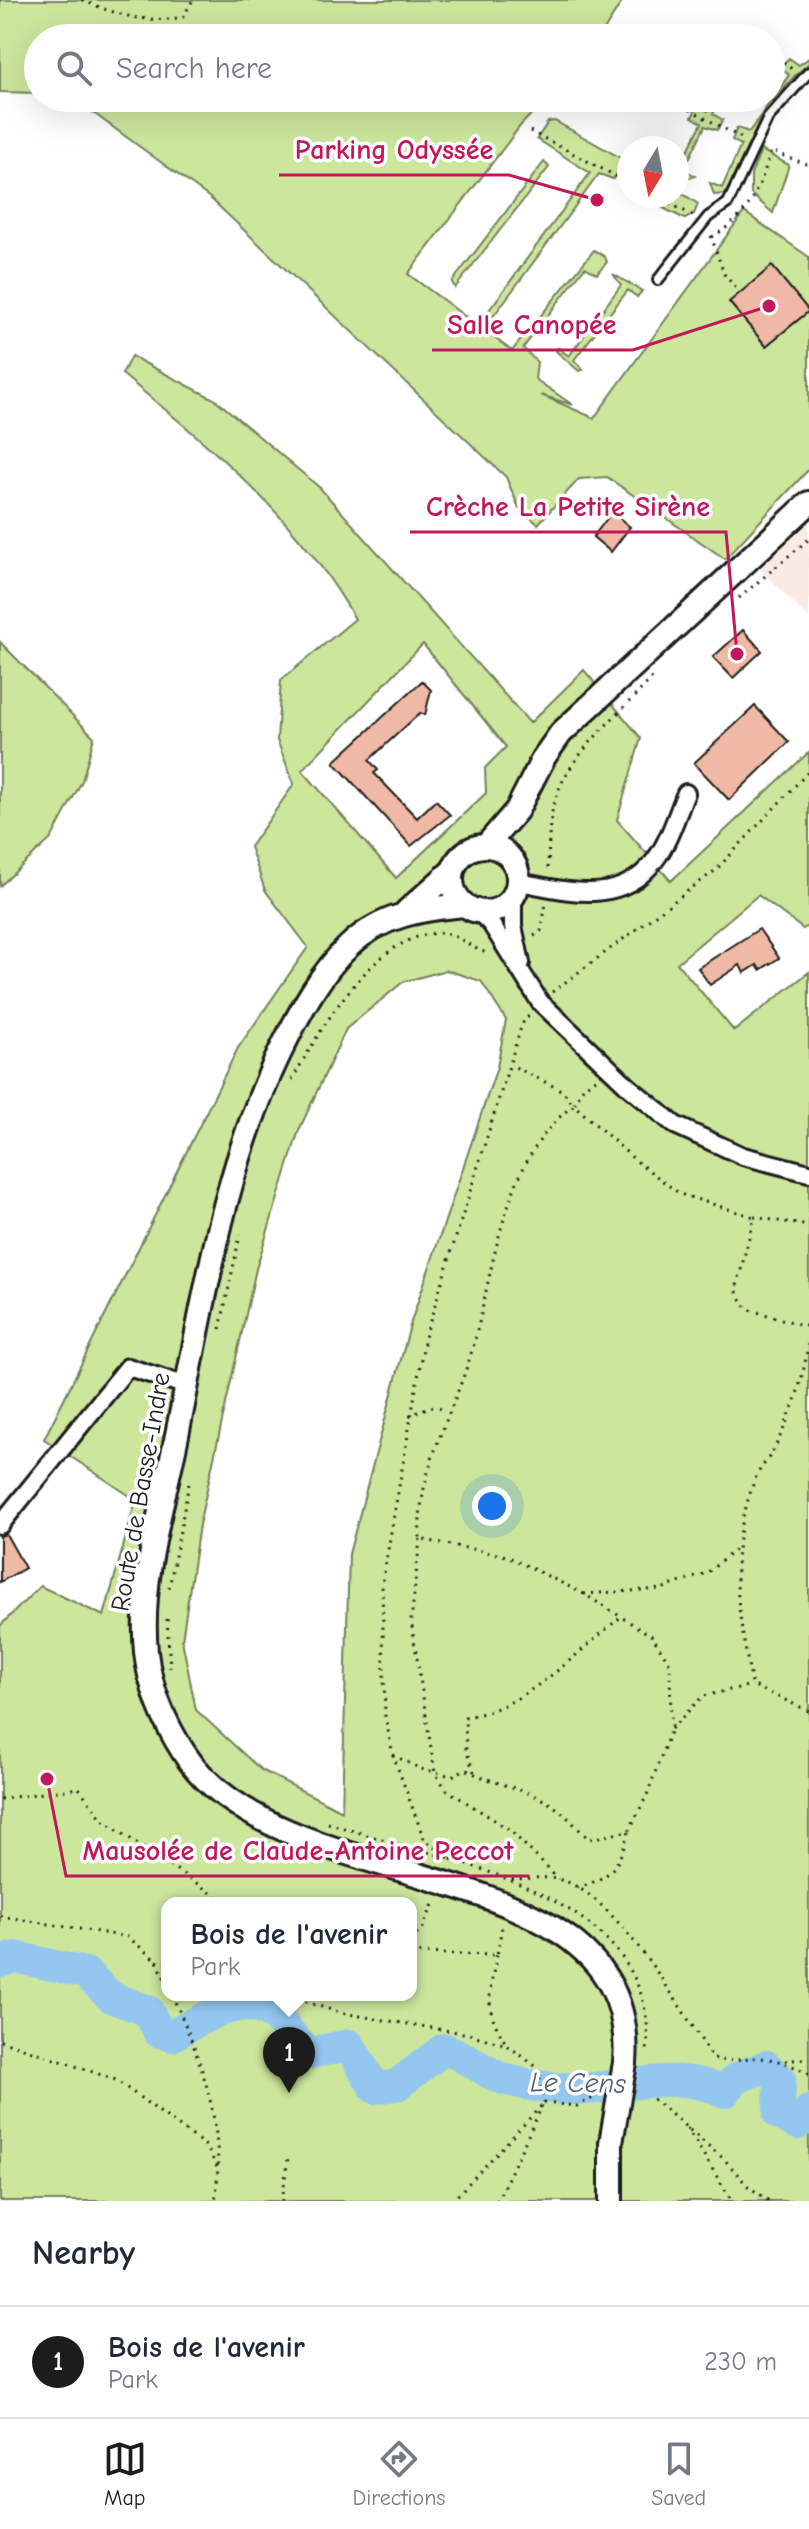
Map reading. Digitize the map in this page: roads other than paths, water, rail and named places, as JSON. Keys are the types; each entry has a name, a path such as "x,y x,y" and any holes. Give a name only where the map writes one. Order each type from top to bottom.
{"main road":[{"path":"486,846 517,810 544,757 561,733 809,503"},
{"path":"515,881 498,848 486,846 461,853 453,870 456,893 471,908 497,910 515,881 517,810"},
{"name":"Route de Basse-Indre","path":"453,870 403,914 349,945 321,980 295,1021 256,1103 235,1163 221,1220 151,1560 145,1621 150,1676 161,1714 185,1755 205,1780 233,1804 308,1842 532,1914 570,1935 598,1962 616,1993 624,2026 625,2063 611,2099 611,2201"},
{"name":"Route de Basse-Indre","path":"403,914 471,908"}],"street":[{"path":"511,948 515,881 588,894 627,885 656,859 686,793"},
{"path":"471,908 511,948 526,980 547,997 612,1071 675,1125 743,1156 809,1173"},
{"path":"0,1525 128,1367 187,1386"}],"lane":[{"path":"785,98 805,75"},
{"path":"658,280 704,221 728,203 754,144 773,112"}],"waterway":[{"name":"Le Cens","path":"0,1962 16,1957 86,1973 111,1997 148,2011 159,2032 172,2036 211,2014 240,2006 254,2006 280,2021 310,2053 349,2045 375,2088 397,2085 444,2049 502,2078 527,2084 579,2089 672,2081 708,2085 725,2092 735,2079 766,2066 780,2079 779,2114 798,2124 809,2111"}],"place":[{"name":"Parking Odyssée","path":"597,200"},
{"name":"Salle Canopée","path":"769,306"},
{"name":"Crèche La Petite Sirène","path":"737,654"},
{"name":"Mausolée de Claude-Antoine Peccot","path":"47,1779"},
{"name":"Bois de l'avenir","path":"289,2093"}]}
